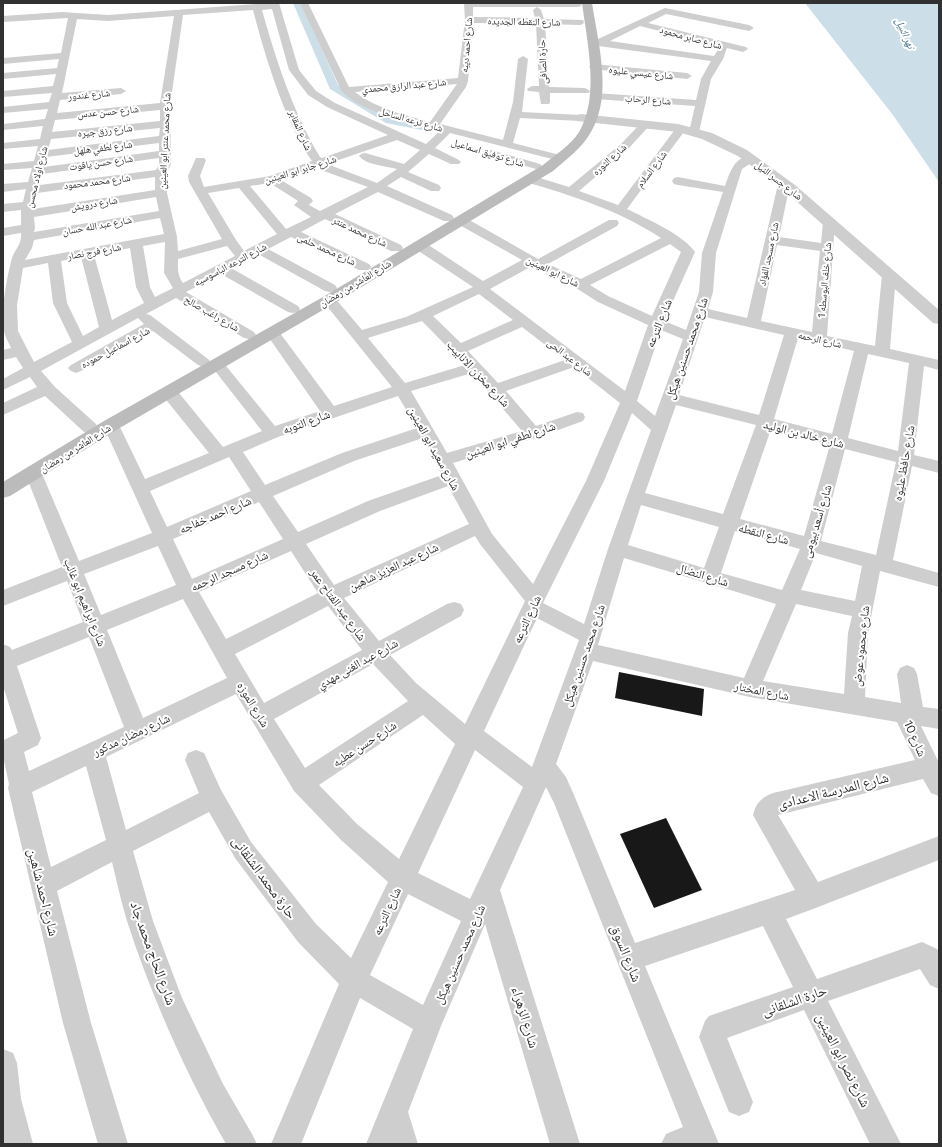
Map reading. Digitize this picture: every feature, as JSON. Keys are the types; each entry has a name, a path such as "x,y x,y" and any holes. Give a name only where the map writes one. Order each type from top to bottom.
{"main road":[{"name":"شارع العاشر من رمضان","path":"581,3 580,22 586,76 590,93"},
{"name":"شارع العاشر من رمضان","path":"3,476 210,363 272,332 329,294 364,267 396,248 454,219 561,158 585,133 594,67 595,42 581,3"},
{"name":"شارع العاشر من رمضان","path":"533,173 552,156 587,119"},
{"name":"شارع العاشر من رمضان","path":"3,491 111,425 169,392 249,335 293,309 329,294 419,245 454,219"}],"street":[{"name":"شارع ترعه الساحل","path":"304,3 342,84 346,90 360,101 381,111 440,131 507,144 552,156"},
{"path":"468,4 581,3"},
{"name":"شارع احمد ديبه","path":"440,131 463,81 469,20 468,4"},
{"name":"حارة الصافى","path":"536,4 540,22 545,102"},
{"name":"شارع ترعه الساحل","path":"275,5 294,70 312,93 332,105 455,162"},
{"path":"3,19 73,16 108,18 257,8 275,5"},
{"name":"شارع المقابر","path":"257,8 279,79 308,147 319,164 325,168 378,187 454,219"},
{"path":"595,42 666,11 750,28"},
{"name":"شارع محمد عنتر ابو العينين","path":"178,13 165,106 165,164 161,173 161,193 171,237 171,273 179,291"},
{"name":"شارع اولاد محسن","path":"28,233 27,210 54,106 73,16"},
{"name":"شارع النقطه الجديده","path":"469,20 580,22"},
{"path":"695,38 715,21"},
{"name":"شارع صابر محمود","path":"638,23 743,50"},
{"path":"647,92 650,72 661,51 675,33"},
{"path":"595,42 718,59"},
{"path":"688,131 701,103 706,79 725,46"},
{"path":"3,60 65,56"},
{"path":"507,144 518,126 517,115 522,88 523,58"},
{"name":"شارع عيسي عليوه","path":"594,67 687,76"},
{"path":"3,76 62,71"},
{"name":"شارع عبد الرازق محمدي","path":"346,90 463,81"},
{"name":"شارع الرحاب","path":"522,88 590,93 647,92 701,103"},
{"name":"شارع غندور","path":"54,106 121,91"},
{"path":"3,94 54,106"},
{"path":"3,110 54,106"},
{"path":"3,127 54,106"},
{"name":"شارع حسن عدس","path":"54,106 165,106"},
{"path":"517,115 587,119"},
{"name":"شارع جسر النيل","path":"587,119 688,131 717,140 751,159 784,184 829,222 939,319"},
{"name":"شارع رزق جيره","path":"41,153 164,124"},
{"name":"شارع الثوره","path":"571,192 625,146 645,125"},
{"name":"شارع الترعه الباسوسيه","path":"3,385 221,268 378,187 404,170 427,150 440,131"},
{"name":"شارع توفيق اسماعيل","path":"440,131 533,173"},
{"name":"شارع السلام","path":"617,216 688,131"},
{"name":"شارع جابر ابو العينين","path":"200,191 272,179 397,136"},
{"name":"شارع لطفي هلهل","path":"41,153 164,140"},
{"path":"3,146 41,153"},
{"path":"3,167 41,153"},
{"name":"شارع حسن ياقوت","path":"41,153 165,154"},
{"path":"365,156 404,170 436,188"},
{"name":"شارع محمد حسنين هيكل","path":"381,1144 429,1023 476,914 540,775 588,644 617,549 700,312 706,292 709,254 737,168 742,163 751,159"},
{"path":"200,160 194,176 200,191 230,241 242,257"},
{"name":"شارع محمد محمود","path":"3,188 33,187 161,173"},
{"name":"شارع الترعه","path":"286,1144 354,980 534,603 595,480 629,402 656,323 688,252 671,238 617,216 533,173"},
{"name":"شارع محمد عنتر","path":"272,179 307,201 300,205 396,248"},
{"path":"678,181 730,190"},
{"path":"242,184 287,234"},
{"name":"شارع مسجد الفؤاد","path":"753,324 784,184"},
{"name":"شارع درويش","path":"3,208 27,210 161,193"},
{"name":"شارع عبد الله حسان","path":"3,232 28,233 166,213"},
{"path":"359,336 424,315 535,262 617,216"},
{"name":"شارع ابو العينين","path":"454,219 556,274 570,278 603,299 691,337"},
{"name":"شارع خلف البوسطه 1","path":"819,339 829,222"},
{"path":"28,233 25,248 15,258 8,282 10,305 7,326 32,370 47,388 90,428"},
{"name":"شارع محمد حلمى","path":"287,234 364,267"},
{"name":"شارع فرج نصار","path":"15,258 54,259 171,237"},
{"path":"581,284 671,238"},
{"path":"772,240 827,248"},
{"path":"172,256 230,241"},
{"path":"136,244 143,287 152,305"},
{"name":"شارع عبد الحى","path":"419,245 482,288 575,362 629,402 659,428"},
{"path":"258,249 329,294"},
{"path":"87,253 107,329"},
{"path":"54,259 60,303 80,344"},
{"path":"221,268 293,309"},
{"path":"882,353 889,275"},
{"name":"شارع راغب صالح","path":"179,291 249,335"},
{"name":"شارع سعيد ابو العينين","path":"329,294 359,336 402,389 427,431 478,527 491,547 534,603"},
{"name":"شارع الرحمه","path":"700,312 939,365"},
{"path":"138,313 210,363 272,433"},
{"name":"شارع مخزن الانابيب","path":"424,315 460,349 533,433"},
{"path":"460,349 523,321"},
{"name":"شارع اسماعيل حموده","path":"76,368 154,325"},
{"path":"272,332 330,413"},
{"path":"710,577 764,423 792,333"},
{"name":"شارع أسعد بيومى","path":"750,688 810,546 839,441 862,348"},
{"path":"3,355 20,351"},
{"name":"شارع حافظ عليوه","path":"877,564 905,458 918,361"},
{"path":"496,389 575,362"},
{"name":"شارع التوبه","path":"140,488 272,433 402,389 476,367"},
{"path":"3,410 47,388"},
{"name":"شارع عبد الفتاح عمر","path":"169,392 262,494 330,595 376,653 409,689 470,737"},
{"name":"شارع خالد بن الوليد","path":"670,398 939,467"},
{"name":"شارع لطفي ابو العينين","path":"442,460 533,433 577,417"},
{"name":"شارع الموزه","path":"111,425 187,589 260,716 302,783 349,832 402,878 476,914"},
{"name":"شارع احمد خفاجه","path":"3,598 163,536 348,457 427,431"},
{"name":"شارع ابراهيم ابو غالب","path":"34,473 137,731"},
{"name":"شارع مسجد الرحمه","path":"4,657 95,626 187,589 400,495 452,478"},
{"name":"شارع النقطه","path":"635,496 729,524 939,580"},
{"name":"شارع عبد العزيز شاهين","path":"223,650 330,595 411,556 478,527"},
{"name":"شارع النضال","path":"617,549 710,577 789,598 862,610"},
{"name":"شارع محمود عوض","path":"854,706 858,633 862,610 877,564"},
{"name":"شارع المختار","path":"534,603 588,644 750,688 939,719"},
{"name":"شارع عبد الغنى مهدي","path":"260,716 454,610"},
{"name":"شارع احمد شاهين","path":"4,657 30,738 12,747 21,786 18,788 77,1023 113,1144"},
{"name":"شارع 10","path":"907,674 909,714 934,776"},
{"name":"شارع رمضان مدكور","path":"21,786 241,682"},
{"name":"شارع حسن عطيه","path":"302,783 425,702"},
{"name":"شارع السوق","path":"470,737 558,785 629,958 694,1141"},
{"name":"شارع الحاج محمد جاد","path":"93,752 140,920 171,1004 213,1094 242,1144"},
{"name":"حارة محمد الشلقانى","path":"196,760 213,798 243,850 307,933 354,980 429,1023"},
{"name":"شارع المدرسة الاعدادى","path":"813,897 765,815 769,807 773,804 934,776"},
{"path":"42,885 213,798"},
{"path":"629,958 813,897 939,848"},
{"name":"شارع الزهراء","path":"487,890 565,1144"},
{"name":"شارع نصر ابو العينين","path":"769,912 886,1144"},
{"name":"حارة الشلقانى","path":"739,1102 713,1037 719,1026 922,955 928,958 939,976"},
{"path":"3,1063 7,1099 18,1144"},
{"path":"394,1113 403,1144"}],"water":[{"name":"نهر النيل","path":"805,3 939,3 939,182 893,115"}],"building":[{"path":"619,672 704,689 702,716 615,698"},
{"path":"666,818 702,890 654,908 620,834"}],"waterway":[{"path":"297,3 334,87 390,121 432,129"}]}
